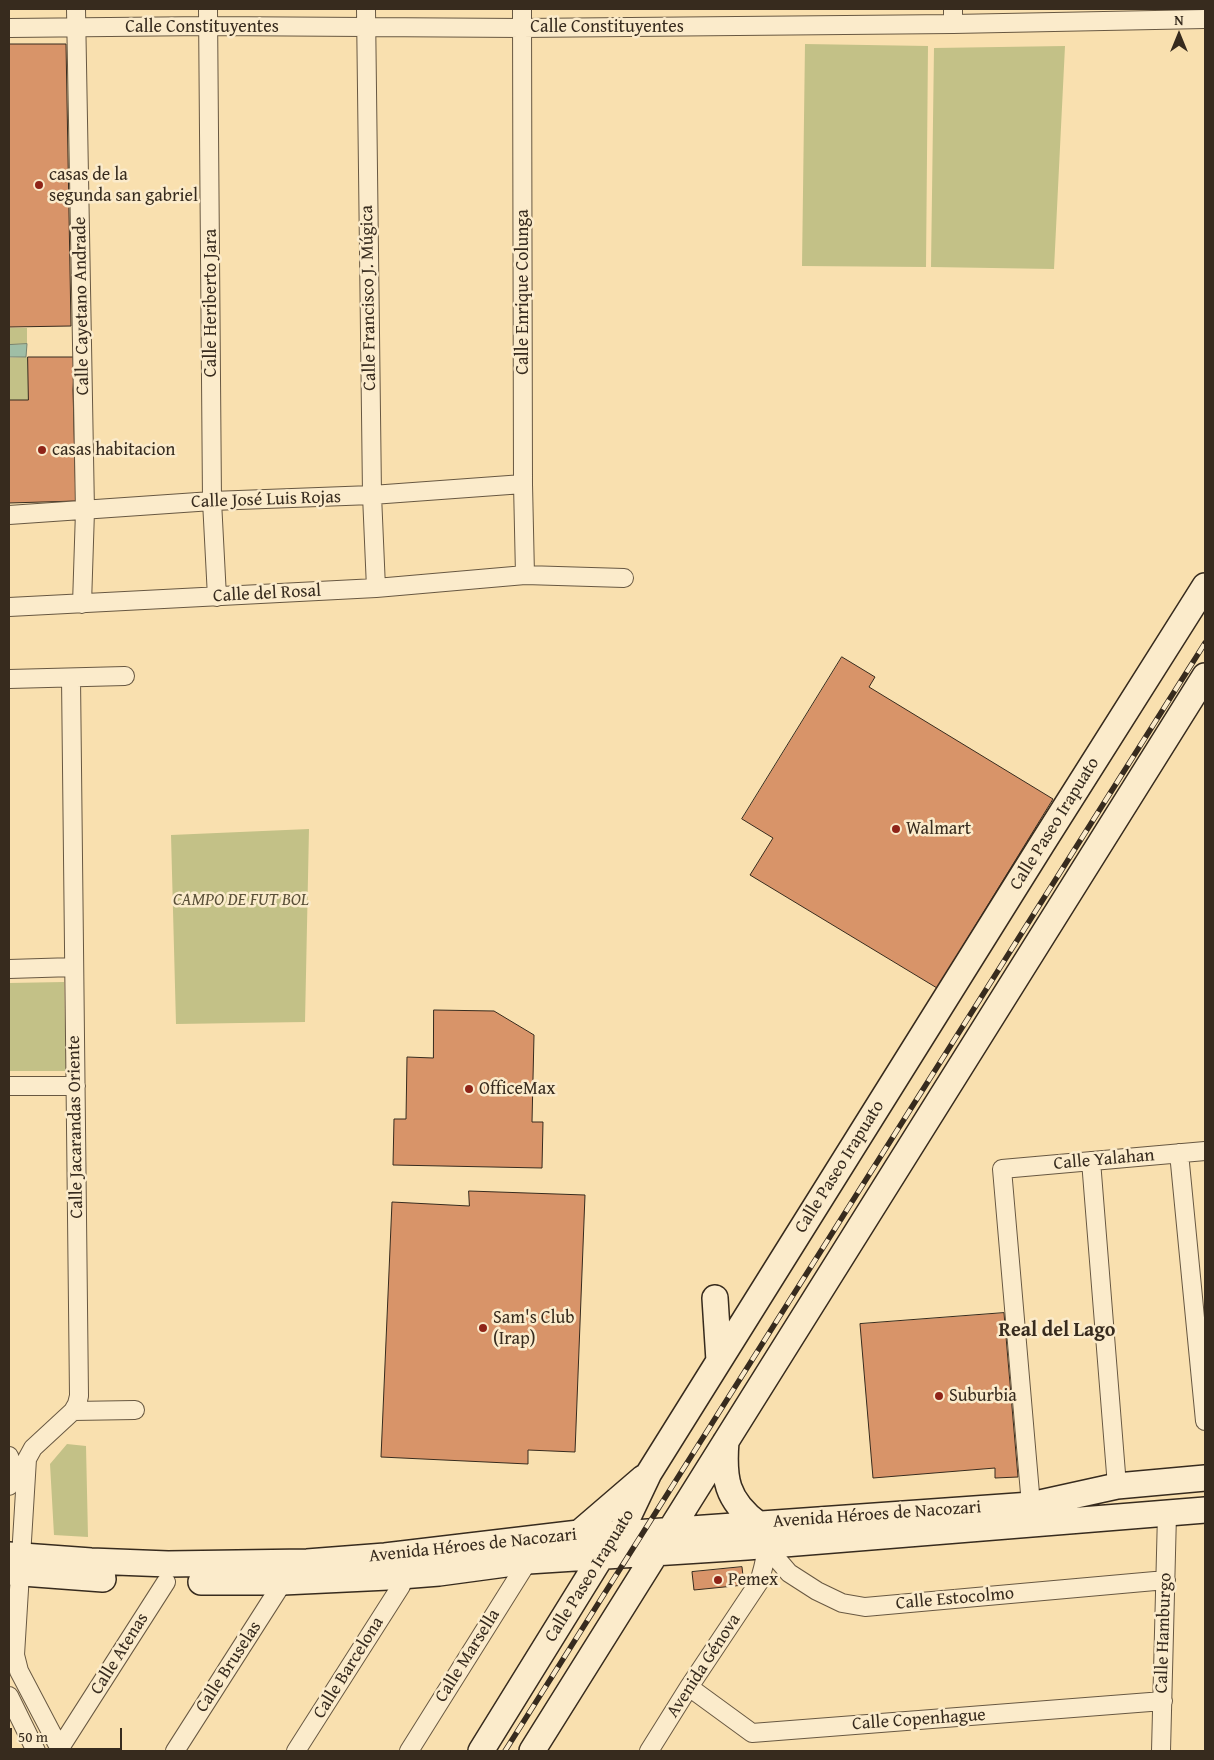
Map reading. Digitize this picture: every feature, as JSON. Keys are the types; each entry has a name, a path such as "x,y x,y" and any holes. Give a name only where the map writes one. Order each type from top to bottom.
{"main road":[{"name":"Calle Paseo Irapuato","path":"480,1751 602,1557 620,1534 649,1473 1205,586"},
{"path":"532,1751 1205,676"},
{"path":"715,1298 719,1361"},
{"path":"726,1441 725,1471 729,1489 742,1510 762,1535"},
{"path":"579,1533 649,1473"},
{"name":"Avenida Héroes de Nacozari","path":"14,1564 91,1561 168,1564 280,1563 523,1550 602,1557 656,1552 762,1535 1031,1505 1117,1486 1205,1478"},
{"name":"Avenida Héroes de Nacozari","path":"14,1564 53,1576 166,1582 283,1582 439,1573 465,1560 500,1552 523,1550 579,1533 620,1534 671,1530 762,1535 1167,1514 1205,1510"}],"street":[{"name":"Calle Cayetano Andrade","path":"76,9 85,511 82,604"},
{"name":"Calle Heriberto Jara","path":"208,9 212,501 217,597"},
{"name":"Calle Francisco J. Múgica","path":"366,9 372,495 376,588"},
{"name":"Calle Enrique Colunga","path":"522,9 523,484 525,575"},
{"name":"Calle Constituyentes","path":"9,28 76,29 209,26 522,28 953,16 1205,19"},
{"name":"Calle José Luis Rojas","path":"9,515 212,501 372,495 523,484"},
{"name":"Calle del Rosal","path":"9,607 376,588 525,575 624,578"},
{"path":"9,679 125,676"},
{"name":"Calle Jacarandas Oriente","path":"71,678 79,1396 78,1404 73,1411"},
{"path":"9,968 74,967"},
{"path":"9,1086 76,1086"},
{"name":"Calle Yalahan","path":"1031,1505 1002,1169 1205,1151"},
{"path":"1179,1153 1205,1421"},
{"path":"1091,1161 1117,1486"},
{"path":"60,1751 20,1671 15,1655 14,1564 27,1459 33,1448 73,1411 134,1410"},
{"path":"9,1456 9,1486"},
{"name":"Calle Hamburgo","path":"1161,1751 1167,1514"},
{"name":"Calle Estocolmo","path":"762,1535 789,1573 817,1591 842,1603 865,1607 1166,1580"},
{"name":"Avenida Génova","path":"649,1751 759,1582 764,1566 762,1535"},
{"name":"Calle Marsella","path":"409,1751 523,1550"},
{"name":"Calle Atenas","path":"60,1751 166,1582"},
{"name":"Calle Bruselas","path":"175,1751 283,1582"},
{"name":"Calle Barcelona","path":"296,1751 401,1586"},
{"name":"Calle Copenhague","path":"689,1687 752,1733 1163,1701"},
{"path":"9,1696 36,1751"}],"green space":[{"path":"780,9 952,9 952,10"},
{"path":"805,44 928,46 926,267 802,266"},
{"path":"1065,46 1054,269 931,267 934,48"},
{"path":"9,328 27,328 27,344 9,345"},
{"path":"28,357 28,400 9,400 9,358"},
{"name":"CAMPO DE FUT BOL","path":"309,829 305,1022 176,1024 171,835"},
{"path":"64,982 66,1071 9,1071 9,983"},
{"path":"67,1444 86,1446 88,1537 54,1535 50,1464"}],"shaded area":[{"path":"27,344 26,357 9,357 9,345"}],"building":[{"name":"casas de la segunda san gabriel","path":"9,44 66,44 71,326 9,327"},
{"name":"casas habitacion","path":"28,357 75,357 73,390 76,501 9,503 9,400 28,400"},
{"name":"Walmart","path":"842,657 875,677 869,687 1053,799 937,988 750,875 773,838 742,819"},
{"name":"OfficeMax","path":"434,1010 494,1011 534,1035 532,1122 543,1122 542,1168 393,1165 394,1119 406,1119 407,1057 433,1058"},
{"name":"Sam's Club (Irap)","path":"469,1191 585,1195 575,1452 528,1450 528,1464 381,1457 392,1202 469,1206"},
{"name":"Suburbia","path":"1004,1313 1018,1477 995,1478 995,1468 873,1478 860,1324"},
{"name":"Pemex","path":"742,1567 744,1585 694,1590 692,1572"}],"railway":[{"path":"505,1751 1205,643"}],"place":[{"name":"casas de la segunda san gabriel","path":"39,185"},
{"name":"casas habitacion","path":"42,450"},
{"name":"Walmart","path":"896,829"},
{"name":"OfficeMax","path":"469,1089"},
{"name":"Sam's Club (Irap)","path":"483,1328"},
{"name":"Suburbia","path":"939,1396"},
{"name":"Pemex","path":"718,1580"}],"district":[{"name":"Real del Lago","path":"1057,1331"}]}
